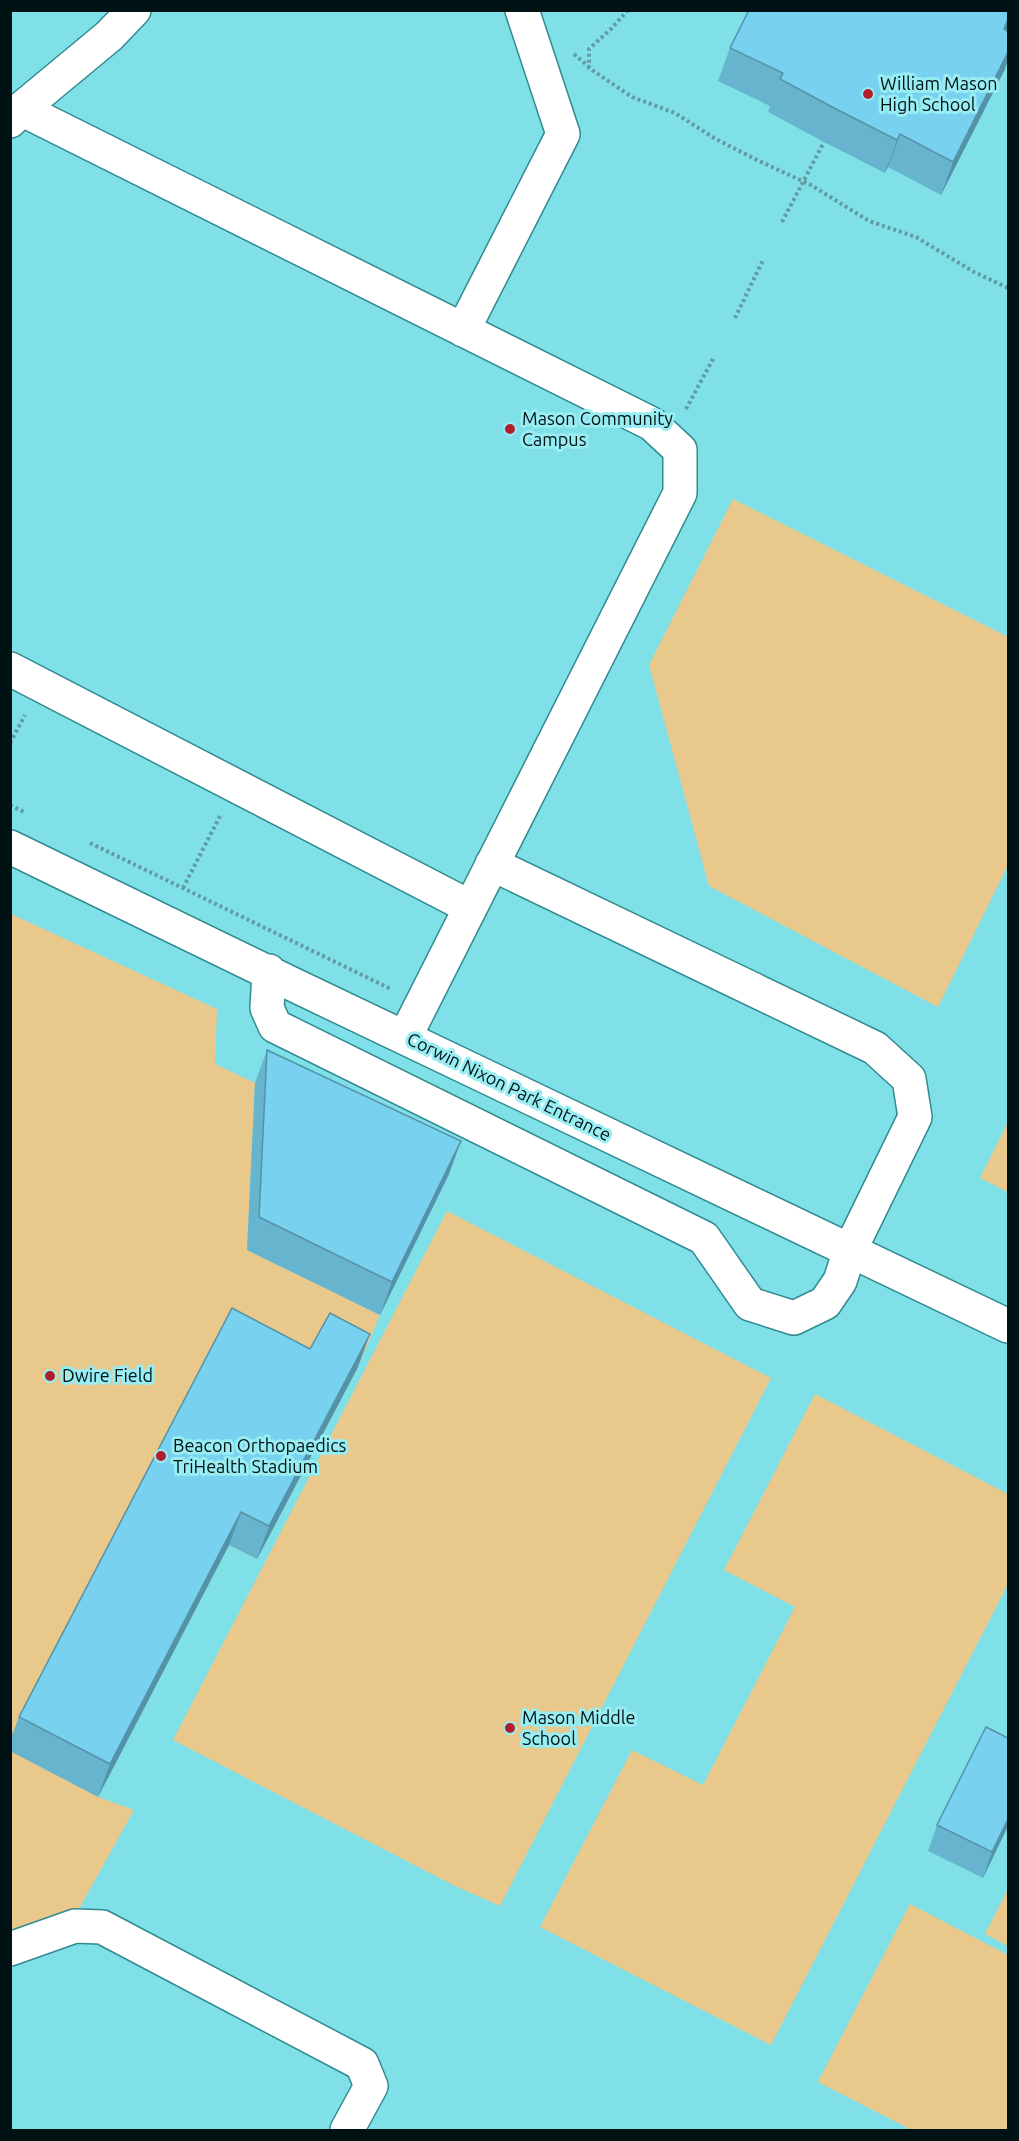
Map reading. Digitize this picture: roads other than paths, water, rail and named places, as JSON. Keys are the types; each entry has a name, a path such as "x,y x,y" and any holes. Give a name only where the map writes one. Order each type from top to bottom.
{"street":[{"path":"134,10 109,36 16,115 463,330 652,424 681,450 680,493 405,1037"},
{"path":"463,330 563,134 522,10"},
{"path":"10,669 470,908"},
{"name":"Corwin Nixon Park Entrance","path":"10,847 1008,1326"},
{"path":"269,971 267,1008 275,1026 704,1238 750,1304 794,1318 825,1303 840,1281 850,1250 915,1117 909,1079 875,1048 492,864"},
{"path":"10,1949 75,1926 102,1927 362,2064 371,2086 348,2130"}],"place":[{"name":"William Mason High School","path":"868,94"},
{"name":"Mason Community Campus","path":"510,429"},
{"name":"Dwire Field","path":"50,1376"},
{"name":"Beacon Orthopaedics TriHealth Stadium","path":"161,1456"},
{"name":"Mason Middle School","path":"510,1728"}]}
